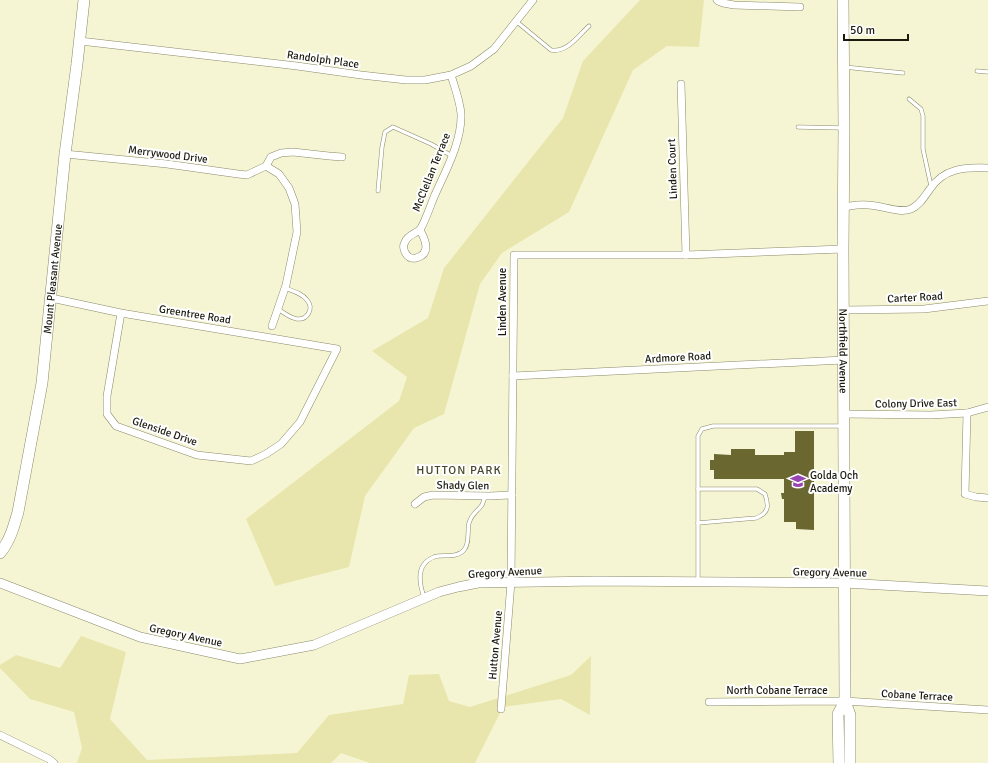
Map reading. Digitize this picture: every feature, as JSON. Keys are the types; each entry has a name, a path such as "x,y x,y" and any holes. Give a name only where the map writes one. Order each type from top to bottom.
{"main road":[{"name":"Mount Pleasant Avenue","path":"2,549 12,532 20,504 42,384 65,154 84,0"},
{"name":"Northfield Avenue","path":"843,0 845,701 850,715 850,763"},
{"name":"Gregory Avenue","path":"0,583 140,637 240,659 314,645 439,592 478,583 591,581 844,583 988,591"},
{"name":"Northfield Avenue","path":"839,763 838,714 845,701"}],"street":[{"name":"Randolph Place","path":"80,41 406,80 425,80 451,75 471,66 494,49 533,0"},
{"path":"718,0 723,3 734,4 800,7"},
{"name":"McClellan Terrace","path":"420,230 452,156 460,130 461,114 451,75"},
{"name":"Linden Court","path":"680,84 686,254"},
{"name":"Merrywood Drive","path":"65,154 167,164 247,175 266,166 271,157 281,152 342,157"},
{"path":"266,166 279,174 289,188 295,204 297,232 285,288 272,326"},
{"path":"843,206 867,205 909,210 917,205 924,198 931,187 946,174 965,168 988,168"},
{"name":"Linden Avenue","path":"511,582 514,255 686,254 843,249"},
{"name":"Greentree Road","path":"50,298 121,313 337,349"},
{"name":"Carter Road","path":"843,310 924,309 988,301"},
{"name":"Glenside Drive","path":"121,313 107,396 107,414 116,426 197,455 251,461 266,454 281,444 300,422 337,349"},
{"name":"Ardmore Road","path":"513,376 844,360"},
{"name":"Colony Drive East","path":"844,414 931,415 967,413 988,407"},
{"path":"967,413 965,494 988,498"},
{"name":"Shady Glen","path":"415,504 424,497 433,494 485,496 512,495"},
{"name":"Hutton Avenue","path":"501,709 511,582"},
{"name":"North Cobane Terrace","path":"709,702 845,701"},
{"name":"Cobane Terrace","path":"845,701 988,710"},
{"path":"0,735 54,763"}],"lane":[{"path":"517,22 551,50 557,51 566,48 589,26"},
{"path":"843,67 903,72"},
{"path":"977,71 988,72"},
{"path":"909,99 921,109 923,116 923,149 931,187"},
{"path":"378,191 382,147 385,132 393,127 431,144 452,156"},
{"path":"798,127 844,128"},
{"path":"278,309 292,318 305,318 308,314 310,307 309,301 298,293 285,288"},
{"path":"698,582 698,436 702,429 713,426 844,426"},
{"path":"698,488 757,490 765,494 768,502 767,510 763,516 756,518 698,523"},
{"path":"424,598 420,588 421,568 425,562 434,557 454,555 463,551 467,545 469,523 473,514 482,505 485,496"}],"shaded area":[{"path":"640,0 704,0 699,47 667,46 633,70 569,212 502,253 480,284 444,414 414,428 365,496 349,567 275,586 246,519 399,401 407,377 372,351 428,318 444,268 563,118 583,61"},
{"path":"81,636 126,652 110,719 147,760 297,753 329,715 403,704 409,675 439,674 449,701 470,707 571,675 591,656 590,715 561,699 503,707 475,763 370,763 341,753 331,763 77,763 82,748 74,712 30,699 0,668 0,665 16,655 60,668"}],"building":[{"name":"Golda Och Academy","path":"795,431 814,431 814,530 796,529 796,522 784,522 784,499 782,499 781,493 784,493 784,479 714,479 714,470 710,470 710,460 714,460 714,454 731,455 731,449 755,449 755,455 784,455 784,452 795,452"}],"place":[{"name":"Golda Och Academy","path":"798,481"}],"district":[{"name":"HUTTON PARK","path":"459,470"}]}
